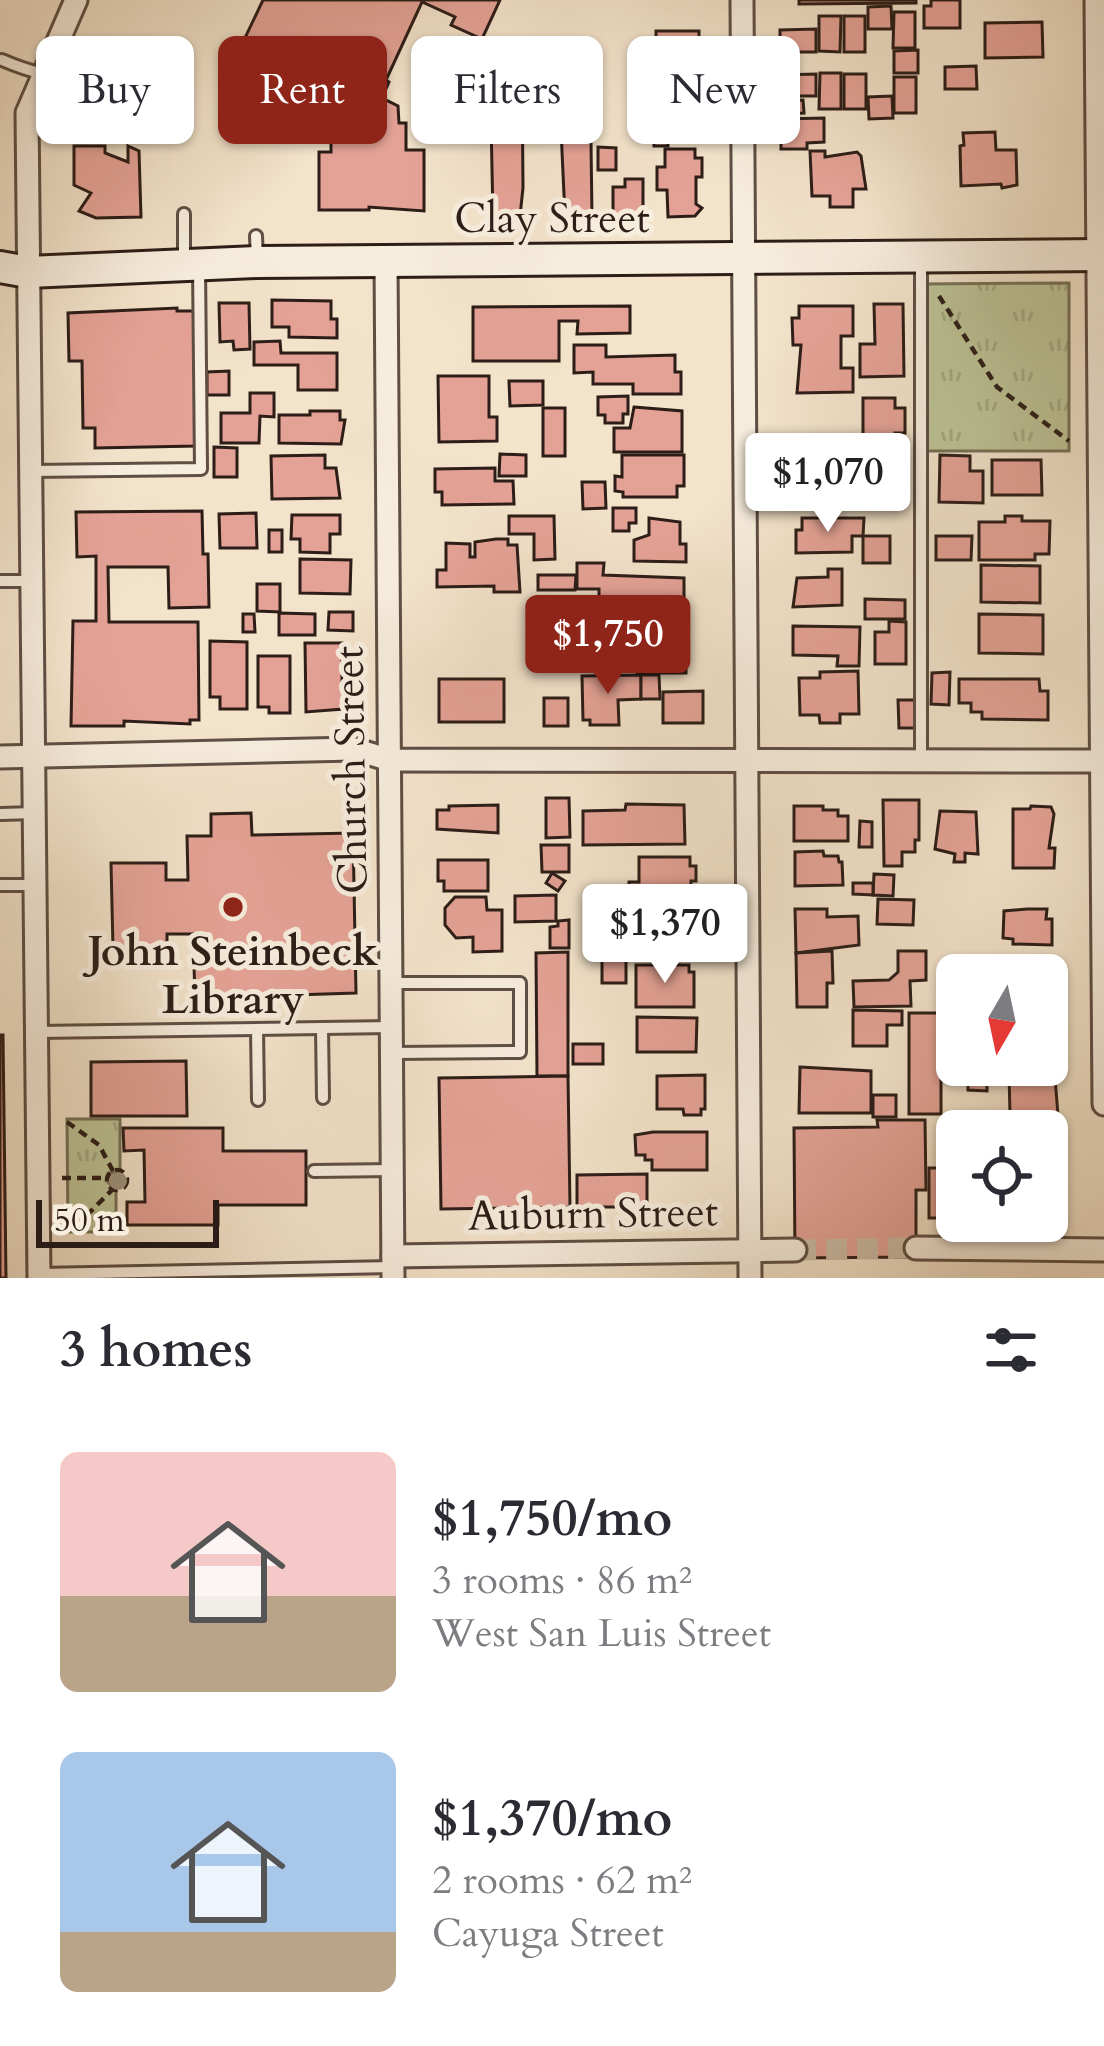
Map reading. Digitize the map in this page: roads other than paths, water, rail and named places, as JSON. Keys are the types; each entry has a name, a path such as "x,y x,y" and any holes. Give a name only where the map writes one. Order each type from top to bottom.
{"street":[{"path":"59,36 76,0"},
{"path":"742,0 750,1278"},
{"path":"1096,0 1104,1104"},
{"path":"36,89 27,113 14,270 30,471 39,1276"},
{"name":"Clay Street","path":"14,270 192,264 256,249 386,260 742,260 926,272 1101,255"},
{"name":"Church Street","path":"386,260 393,1267"},
{"path":"0,757 355,749 390,760 1102,761"},
{"path":"916,1248 1104,1250"},
{"name":"Auburn Street","path":"393,1267 795,1250"}],"lane":[{"path":"2,60 36,74"},
{"path":"30,471 201,469 192,264 184,214"},
{"path":"922,761 926,272"},
{"path":"0,581 32,581"},
{"path":"1,814 35,813"},
{"path":"0,885 35,885"},
{"path":"392,983 520,983 520,1052 393,1053"},
{"path":"36,1032 392,1027"},
{"path":"322,1028 323,1098"},
{"path":"257,1029 258,1100"},
{"path":"314,1172 393,1170"},
{"path":"39,1276 393,1267"}],"tunnel":[{"path":"795,1250 916,1248"}],"place":[{"name":"John Steinbeck Library","path":"233,907"}]}
